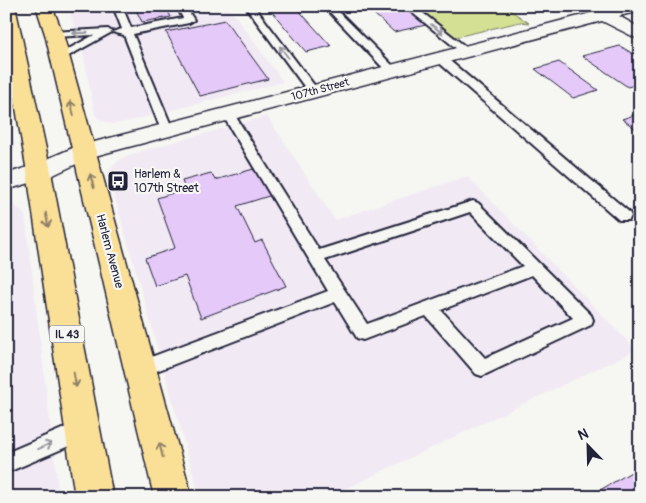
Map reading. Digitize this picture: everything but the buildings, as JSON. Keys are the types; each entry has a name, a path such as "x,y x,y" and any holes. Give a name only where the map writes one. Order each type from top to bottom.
{"main road":[{"name":"Harlem Avenue","path":"44,6 54,34 173,497"},
{"name":"IL 43","path":"8,16 16,94 39,172 94,497"}],"street":[{"name":"107th Street","path":"6,182 39,172 84,152 638,6"},
{"path":"605,15 640,35"}],"lane":[{"path":"117,6 167,130"},
{"path":"54,34 127,32 189,20 180,6"},
{"path":"249,6 313,91"},
{"path":"328,6 392,71"},
{"path":"408,6 466,52"},
{"path":"59,57 108,32"},
{"path":"440,58 624,216"},
{"path":"228,114 315,258 363,333 535,268"},
{"path":"315,258 473,206 585,320 482,368 429,308"},
{"path":"141,369 338,294"},
{"path":"6,463 83,430"}],"shaded area":[{"path":"68,6 228,6 283,82 125,122 113,124 102,121 95,115 84,56"},
{"path":"6,74 15,148 10,159 6,162"},
{"path":"267,116 335,220 467,176 636,350 328,497 200,497 108,173 117,162 128,155"},
{"path":"6,204 16,206 25,216 59,497 6,497"}],"green space":[{"path":"416,6 504,6 529,23 520,22 456,37"}],"place":[{"name":"Harlem & 107th Street","path":"118,181"}]}
